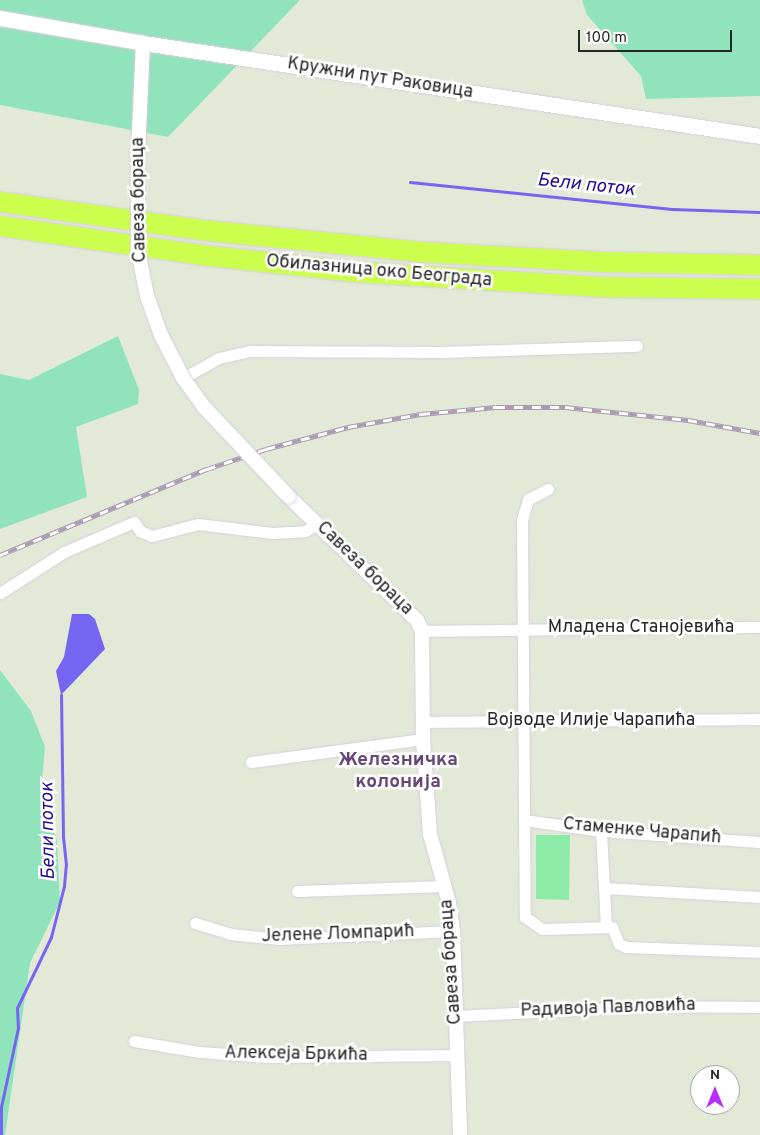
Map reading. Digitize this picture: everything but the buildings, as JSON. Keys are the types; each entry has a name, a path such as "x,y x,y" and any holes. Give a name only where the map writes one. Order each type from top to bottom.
{"highway":[{"name":"Обилазница око Београда","path":"0,202 201,230 411,251 592,262 760,265"},
{"name":"Обилазница око Београда","path":"0,226 210,256 372,274 624,288 760,289"}],"main road":[{"name":"Кружни пут Раковица","path":"0,18 142,44 760,136"}],"street":[{"name":"Савеза бораца","path":"142,44 137,243 142,278 160,336 183,378 217,423 316,524 417,620 422,631 422,739 430,834 445,886 453,930 460,1135"},
{"path":"183,378 209,362 235,354 637,346"},
{"name":"Младена Станојевића","path":"523,628 523,510 528,499 548,489"},
{"path":"0,593 64,552 134,522 140,531 152,536 198,524 272,533 305,531 316,524"},
{"path":"523,628 524,914 528,921 542,929 606,927 616,930 618,942 622,946 760,952"},
{"name":"Младена Станојевића","path":"422,631 523,628 760,628"},
{"name":"Војводе Илије Чарапића","path":"422,722 760,719"},
{"path":"251,762 422,739"},
{"name":"Стаменке Чарапић","path":"524,820 602,831 760,842"},
{"path":"602,831 606,888 606,927"},
{"path":"298,891 445,886"},
{"path":"606,888 760,897"},
{"name":"Јелене Ломпарић","path":"195,923 230,934 270,939 453,930"},
{"name":"Радивоја Павловића","path":"456,1016 654,1006 760,1007"},
{"name":"Алексеја Бркића","path":"134,1041 200,1052 267,1057 458,1055"}],"green space":[{"path":"0,0 299,1 168,137 0,105"},
{"path":"582,0 760,0 760,96 646,99 641,76 587,15"},
{"path":"118,336 139,390 138,404 76,427 87,497 0,529 0,374 29,380"},
{"path":"0,670 31,711 45,747 41,792 57,840 60,902 30,963 5,1135 0,1135"},
{"path":"536,835 570,835 569,900 536,899"}],"shaded area":[{"path":"72,614 89,614 95,619 105,649 61,695 56,671 64,657"}],"waterway":[{"name":"Бели поток","path":"410,182 672,209 760,212"},
{"name":"Бели поток","path":"1,1135 1,1107 18,1028 17,1008 51,937 64,886 66,865 63,837 61,695"}],"railway":[{"path":"0,555 207,469 266,449 348,427 421,414 496,407 565,407 688,420 760,433"}],"district":[{"name":"Железничка колонија","path":"398,772"}]}
